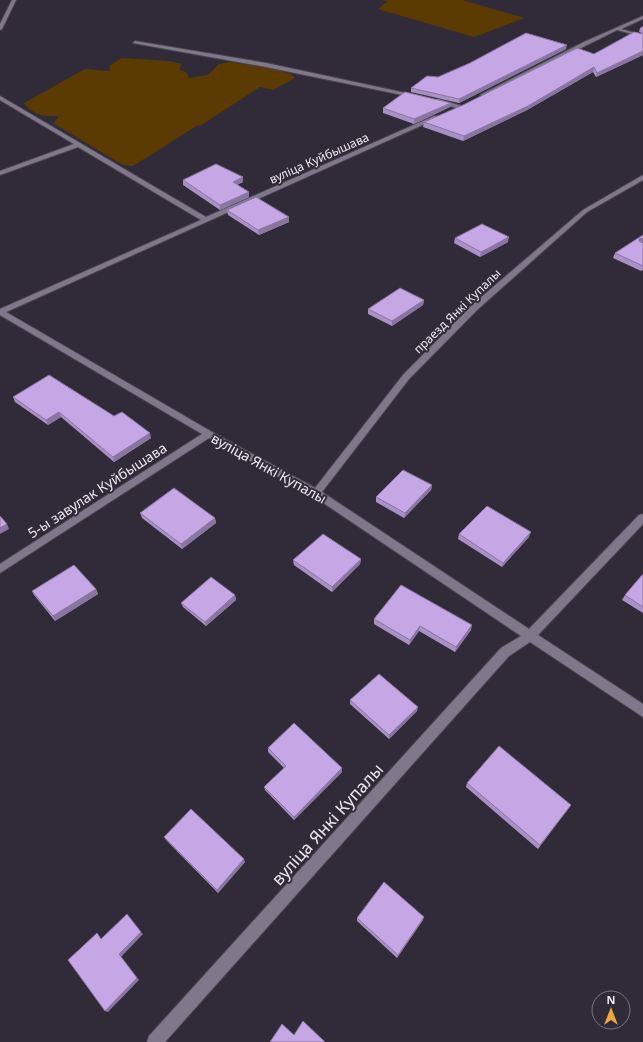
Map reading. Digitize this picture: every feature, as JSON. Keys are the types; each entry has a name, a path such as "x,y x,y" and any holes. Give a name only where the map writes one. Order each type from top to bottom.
{"street":[{"path":"0,29 14,0"},
{"path":"474,100 643,17"},
{"path":"617,29 643,36"},
{"path":"136,42 266,65 421,96"},
{"path":"0,98 206,220"},
{"path":"434,100 460,107"},
{"path":"452,110 467,103"},
{"name":"вуліца Куйбышава","path":"0,312 445,113"},
{"path":"0,174 78,145"},
{"name":"праезд Янкі Купалы","path":"316,493 406,377 474,308 585,211 643,177"},
{"name":"вуліца Янкі Купалы","path":"0,312 209,434 316,493 643,711"},
{"name":"5-ы завулак Куйбышава","path":"0,569 209,434"},
{"name":"вуліца Янкі Купалы","path":"155,1042 506,652 530,636 643,518"}],"shaded area":[{"path":"381,0 462,0 525,18 474,37 378,9 388,1"},
{"path":"122,58 169,61 182,64 179,69 187,73 189,78 208,75 219,64 229,62 273,69 291,74 295,78 273,90 260,87 200,126 198,125 133,166 123,165 53,123 59,117 40,115 28,108 24,103 85,69 110,71 109,66"}],"building":[{"path":"634,32 643,34 643,51 597,73 594,67 528,106 464,136 424,122 463,105 577,48 594,54"},
{"path":"526,33 567,45 459,99 411,88 427,76 438,77 470,63"},
{"path":"405,92 451,103 414,119 383,108"},
{"path":"216,164 243,177 233,182 249,192 220,205 183,180"},
{"path":"256,197 289,217 258,230 227,210"},
{"path":"482,224 509,237 481,252 455,238"},
{"path":"643,235 643,238 639,239 639,241 643,243 643,266 615,253"},
{"path":"400,288 424,300 392,321 368,309"},
{"path":"49,375 114,416 122,412 150,433 113,457 59,412 46,420 13,397"},
{"path":"403,470 432,485 405,513 376,497"},
{"path":"174,488 215,518 181,544 140,513"},
{"path":"487,506 531,532 503,563 459,534"},
{"path":"0,516 7,524 0,528"},
{"path":"323,534 361,559 332,587 293,560"},
{"path":"74,565 96,589 53,616 32,591"},
{"path":"643,575 643,607 625,595"},
{"path":"211,577 235,595 205,622 181,603"},
{"path":"401,585 472,625 456,647 420,626 410,640 374,619"},
{"path":"379,674 418,707 389,735 350,700"},
{"path":"294,723 342,768 294,817 264,787 286,766 268,748"},
{"path":"499,746 571,805 540,845 467,783"},
{"path":"191,809 244,859 217,890 164,837"},
{"path":"384,882 424,917 398,955 357,918"},
{"path":"127,914 141,932 119,954 137,978 105,1011 68,960 97,933 101,939"},
{"path":"303,1021 325,1042 270,1042 282,1024 294,1035"}]}
